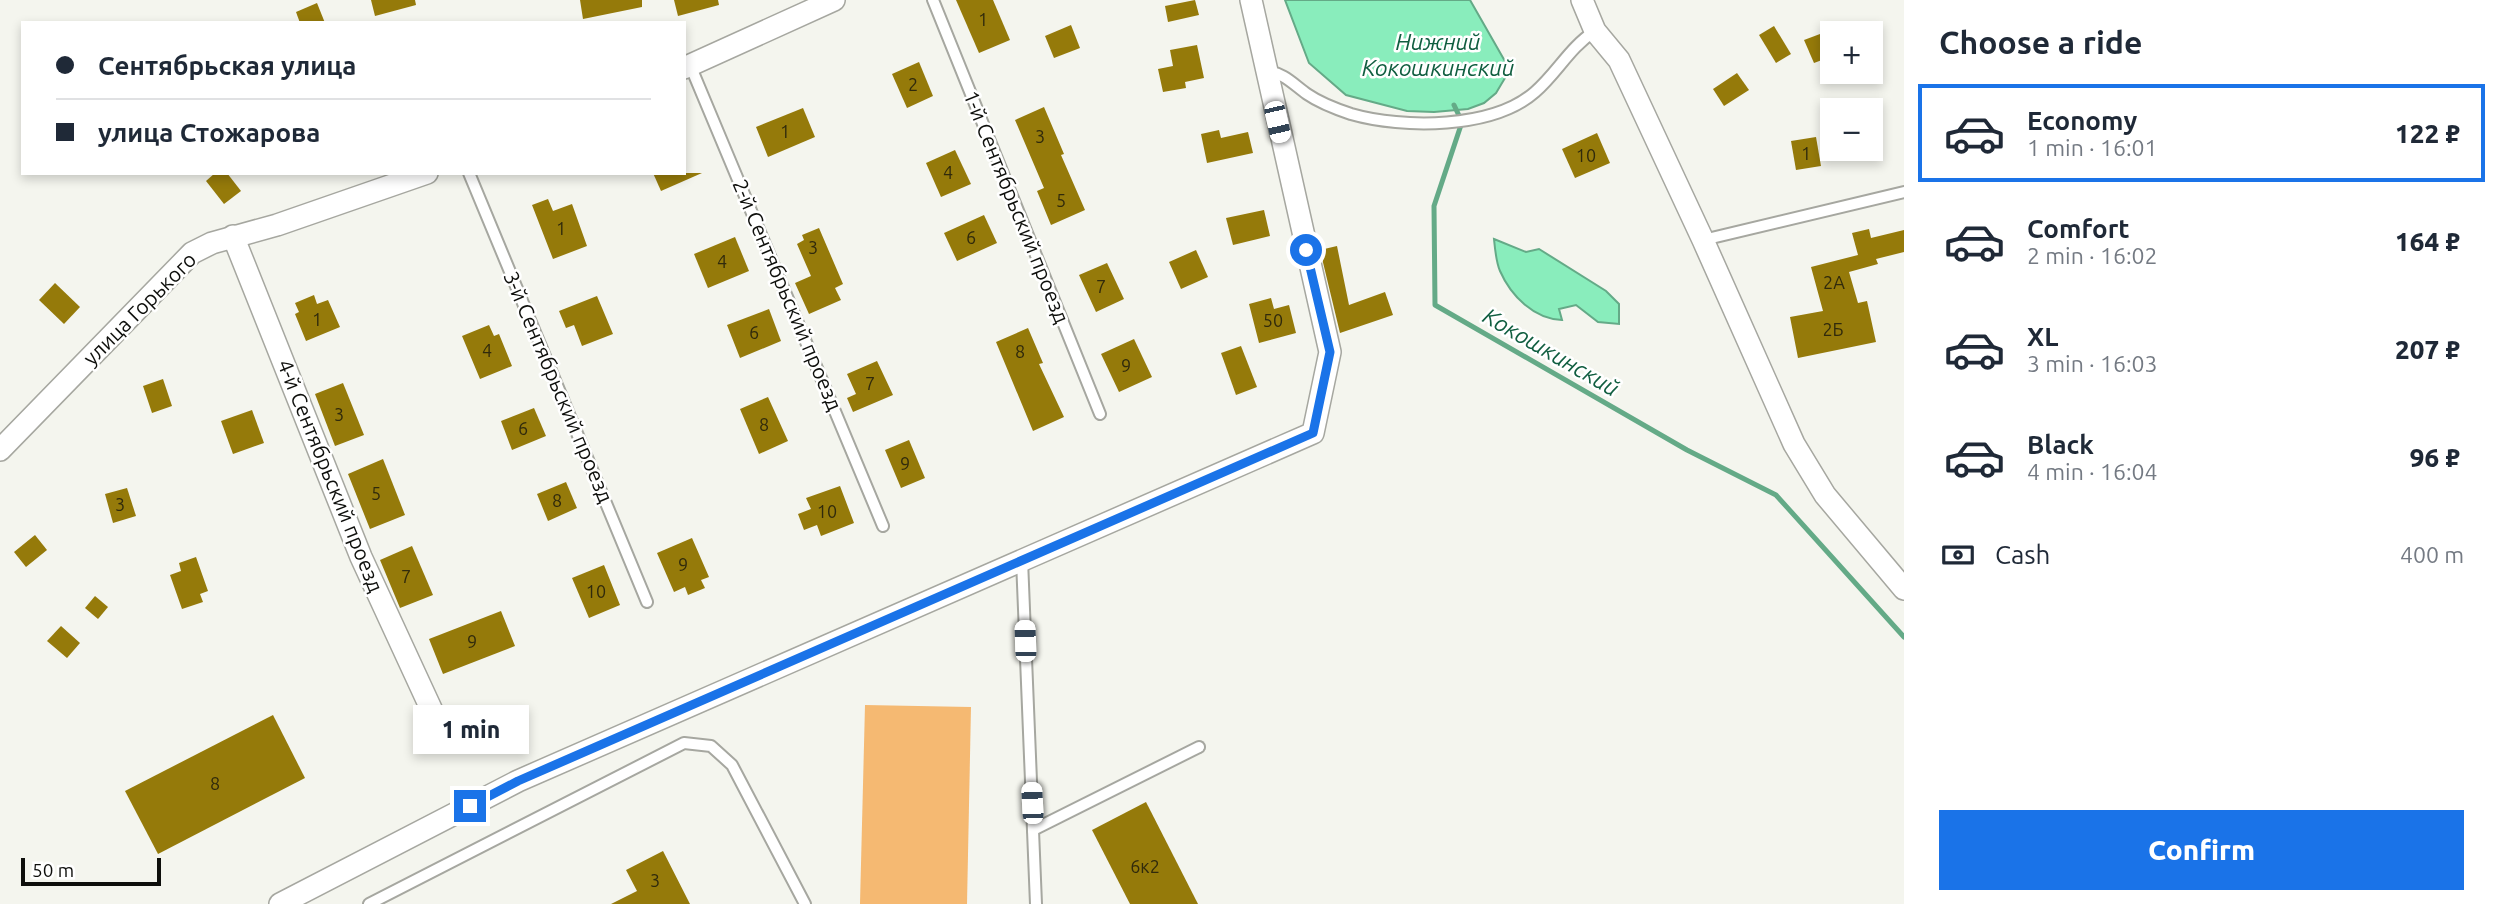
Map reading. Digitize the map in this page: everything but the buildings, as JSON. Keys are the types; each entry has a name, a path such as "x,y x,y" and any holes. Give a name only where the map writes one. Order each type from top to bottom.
{"street":[{"path":"687,66 834,0"},
{"path":"280,904 518,781 1313,433 1330,352 1251,0"},
{"path":"1582,0 1595,31 1619,60 1803,461 1825,495 1904,589"},
{"name":"улица Горького","path":"0,450 186,259 212,243 277,226 421,175"},
{"name":"4-й Сентябрьский проезд","path":"233,236 361,557 433,713"}],"lane":[{"name":"1-й Сентябрьский проезд","path":"933,0 1100,414"},
{"path":"1266,71 1282,75 1309,95 1351,114 1431,123 1462,122 1494,116 1530,97 1578,44 1595,31"},
{"name":"2-й Сентябрьский проезд","path":"687,66 883,526"},
{"name":"3-й Сентябрьский проезд","path":"470,175 647,602"},
{"path":"1703,240 1904,192"},
{"path":"1022,561 1036,904"},
{"path":"369,904 684,743 711,747 733,765 805,904"},
{"path":"1033,830 1199,747"}],"shaded area":[{"path":"865,705 971,707 967,904 860,904"}],"water":[{"name":"Нижний Кокошкинский","path":"1285,0 1470,0 1506,63 1505,78 1496,93 1484,103 1468,109 1407,111 1346,95 1309,63"},
{"path":"1494,239 1526,252 1539,249 1606,291 1619,304 1619,324 1598,322 1576,305 1559,309 1562,320 1533,311 1510,289 1500,271"}],"waterway":[{"name":"Кокошкинский","path":"1454,105 1462,122 1434,206 1435,305 1687,450 1776,495 1904,637"}],"route":[{"path":"470,806 518,781 1313,433 1330,352 1306,250"}]}
